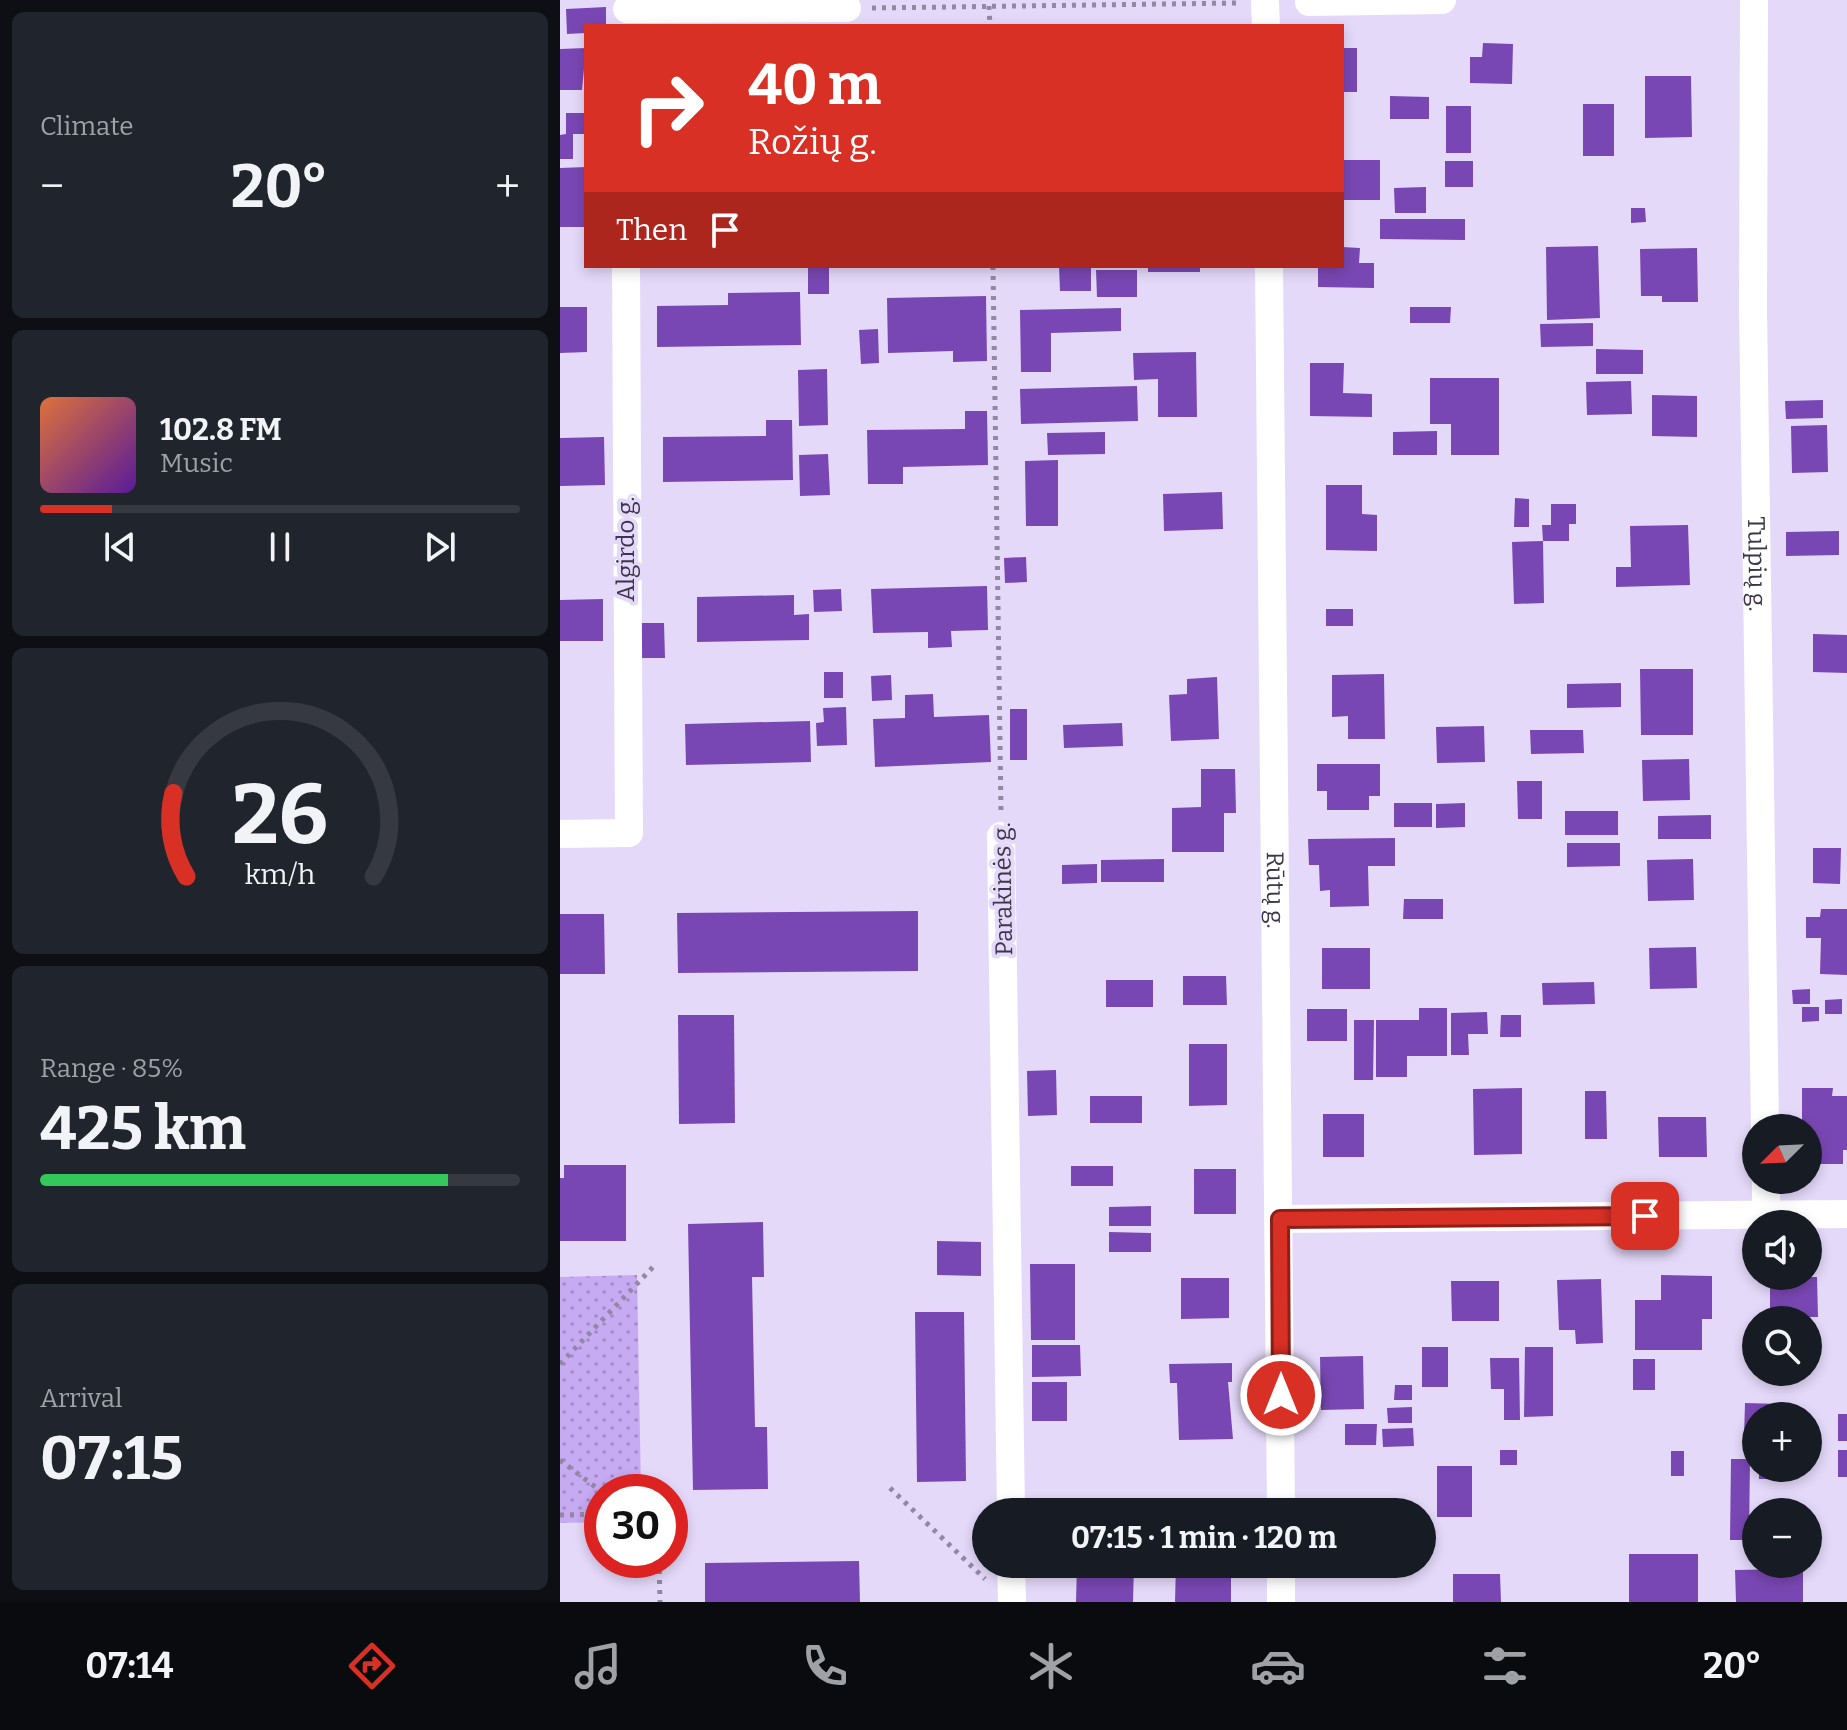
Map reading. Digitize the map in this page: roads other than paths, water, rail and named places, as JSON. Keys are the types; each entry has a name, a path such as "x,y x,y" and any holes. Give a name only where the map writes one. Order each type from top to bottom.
{"street":[{"path":"1309,2 1442,0"},
{"name":"Tulpių g.","path":"1754,0 1753,309 1765,1114"},
{"path":"627,12 847,8"},
{"name":"Algirdo g.","path":"560,834 629,833 626,268"},
{"name":"Rūtų g.","path":"1269,268 1281,1498"},
{"name":"Parakinės g.","path":"1001,836 1011,1498"},
{"path":"1822,1214 1847,1214"},
{"path":"1280,1219 1742,1215"},
{"path":"1011,1578 1012,1602"},
{"path":"1281,1578 1281,1602"}]}
